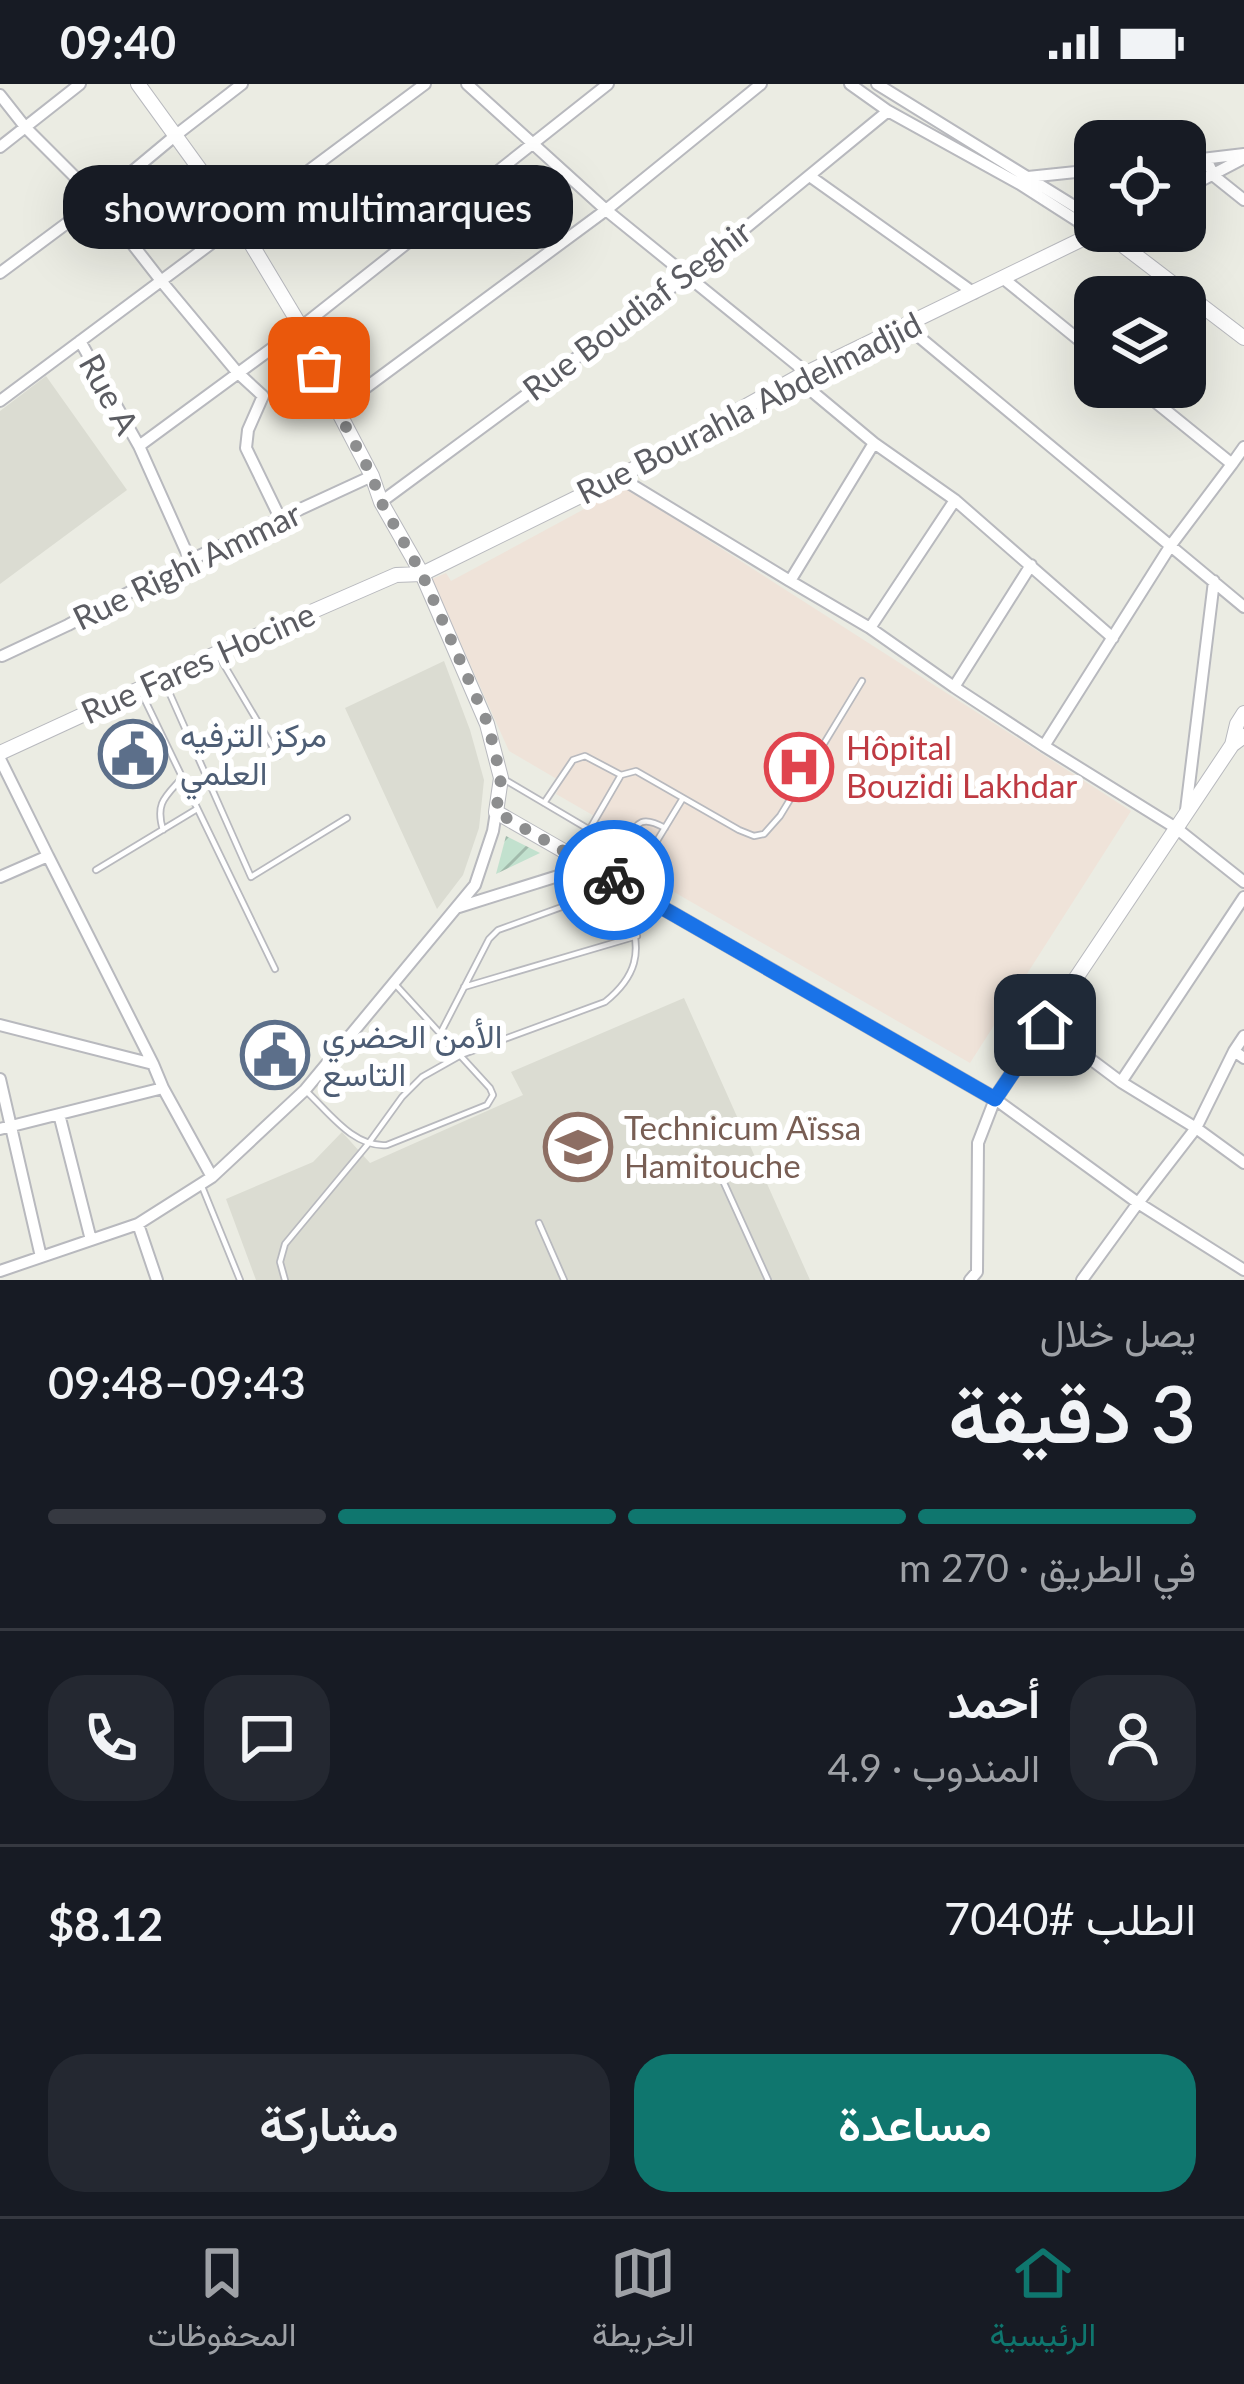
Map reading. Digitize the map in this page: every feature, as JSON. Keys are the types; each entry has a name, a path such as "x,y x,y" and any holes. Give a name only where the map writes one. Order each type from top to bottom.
{"street":[{"path":"0,147 80,84"},
{"path":"0,1271 138,1223 207,1181 305,1090 475,885 493,831 501,778 488,724 422,574 381,502 301,327 238,222 138,84"},
{"path":"0,273 242,84"},
{"path":"0,401 425,84"},
{"path":"467,84 874,443 955,500 1113,638"},
{"path":"139,446 301,327 608,84"},
{"path":"337,410 606,210 761,84"},
{"path":"850,84 1074,219"},
{"path":"877,84 1074,206"},
{"path":"0,94 26,128 98,200 162,283 263,396 248,430 246,448 280,518"},
{"name":"Rue Boudiaf Seghir","path":"381,502 686,277 888,111"},
{"path":"1244,156 1206,159 1214,176 1244,200"},
{"path":"1206,180 1244,156"},
{"path":"1028,177 1074,172"},
{"path":"811,177 974,293"},
{"name":"Rue Bourahla Abdelmadjid","path":"396,575 422,574 619,477 801,376 1074,243"},
{"path":"1129,252 1244,338"},
{"path":"1004,279 1074,336"},
{"path":"906,326 1244,607"},
{"name":"Rue A","path":"80,341 139,446 190,560"},
{"path":"1163,408 1232,464"},
{"path":"790,581 874,443"},
{"path":"1043,746 1171,545 1244,447"},
{"name":"Rue Righi Ammar","path":"1,656 190,560 372,476"},
{"path":"619,477 870,628 1043,746 1180,822 1244,882"},
{"path":"870,628 955,500"},
{"path":"954,687 1030,565"},
{"name":"Rue Fares Hocine","path":"0,756 396,575"},
{"path":"1180,822 1214,581"},
{"path":"975,1278 979,1143 995,1099 1238,741 1237,724 1244,713"},
{"path":"0,756 207,1181"},
{"path":"496,812 995,1099 1138,1203 1244,1270"},
{"path":"0,877 48,856"},
{"path":"455,908 590,866"},
{"path":"1121,1082 1244,897"},
{"path":"0,1024 153,1064"},
{"path":"1045,1025 1121,1082 1244,1162"},
{"path":"1082,1280 1196,1128 1239,1055 1244,1036"},
{"path":"0,1079 6,1128 41,1257"},
{"path":"6,1128 163,1088"},
{"path":"59,1114 91,1240"},
{"path":"138,1223 157,1280"}],"lane":[{"path":"217,653 278,756"},
{"path":"163,678 251,877 347,818"},
{"path":"544,803 573,760 585,756 621,775 636,771 739,830 764,835 862,681"},
{"path":"139,689 275,969"},
{"path":"574,856 621,775"},
{"path":"163,830 160,807 182,778"},
{"path":"501,778 590,830"},
{"path":"650,854 682,798"},
{"path":"96,870 197,809"},
{"path":"623,847 644,820 664,828"},
{"path":"286,1280 280,1262 285,1244 422,1077 461,1055 605,1002 626,980 633,968 637,936 623,899 603,892 493,934 440,1034"},
{"path":"464,987 637,936"},
{"path":"305,1090 368,1144 387,1144 488,1105 493,1095 490,1088 394,983"},
{"path":"207,1181 240,1280"},
{"path":"724,1183 768,1280"},
{"path":"539,1223 564,1280"}],"shaded area":[{"path":"46,376 127,490 0,584 0,411"},
{"name":"Hôpital Bouzidi Lakhdar","path":"625,487 1131,811 970,1063 591,844 603,821 556,794 562,782 509,751 432,579 446,573 451,581"},
{"path":"444,661 484,780 479,828 463,875 437,909 345,708"},
{"name":"Technicum Aïssa Hamitouche","path":"684,998 810,1280 256,1280 226,1199 313,1162 342,1132 370,1163 523,1095 511,1072"}],"green space":[{"path":"506,836 540,853 496,874"}],"way so far":[{"path":"319,368 381,502 422,574 488,724 501,778 496,812 614,880"}],"place":[{"name":"showroom multimarques","path":"319,368"},
{"name":"مركز الترفيه العلمي","path":"133,754"},
{"name":"Hôpital Bouzidi Lakhdar","path":"799,767"},
{"name":"الأمن الحضري التاسع","path":"275,1055"},
{"name":"Technicum Aïssa Hamitouche","path":"578,1147"}],"route":[{"path":"614,880 995,1099 1045,1025"}]}
